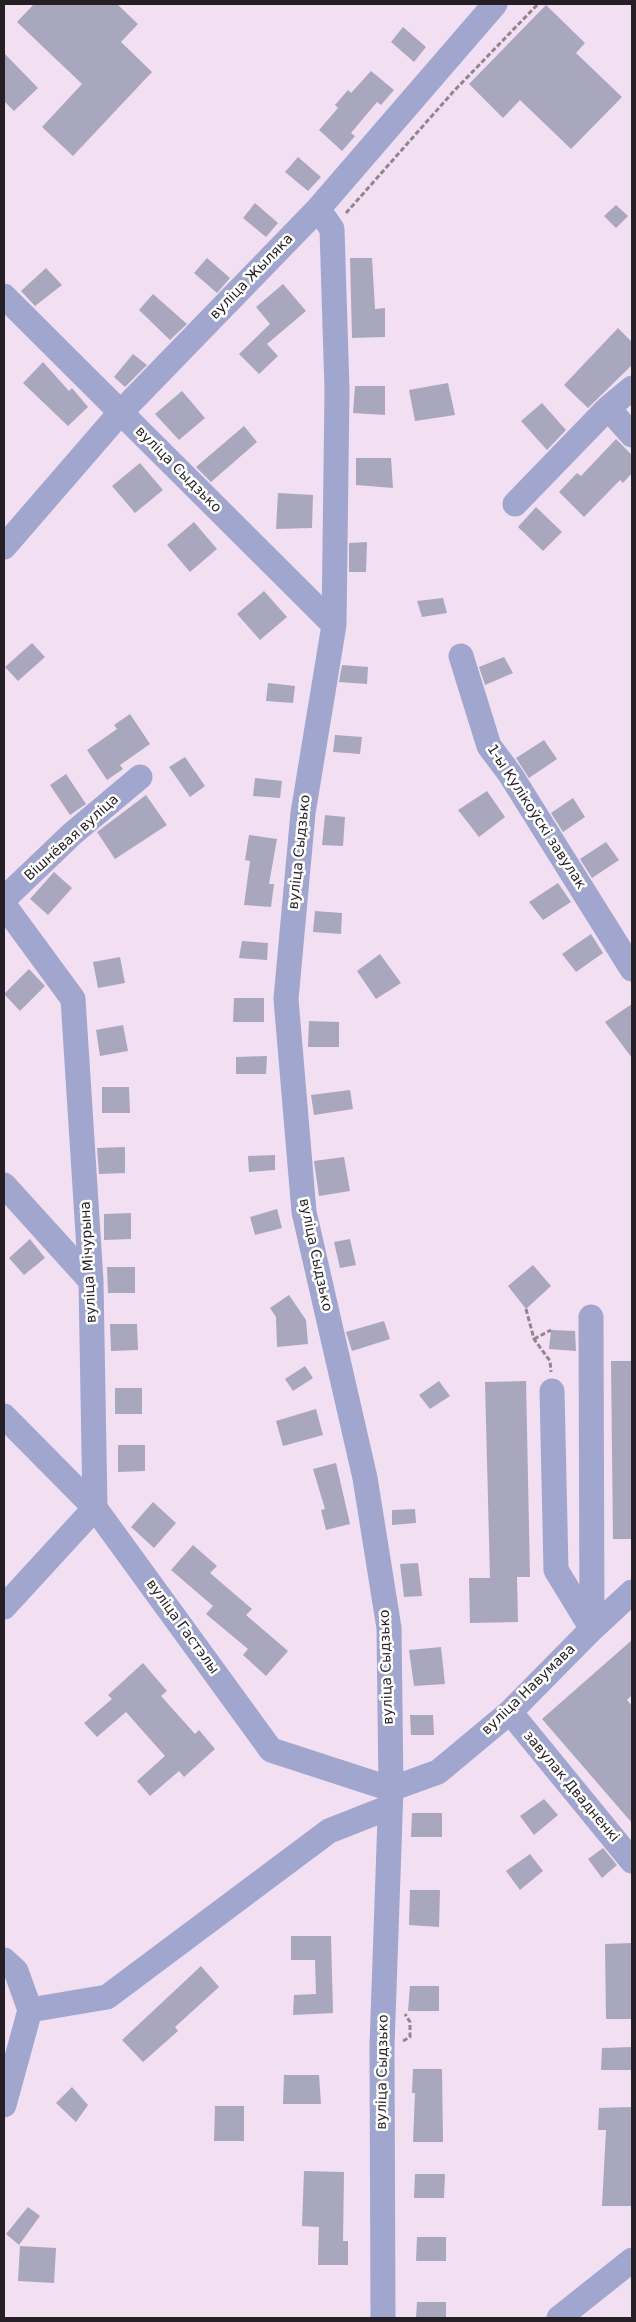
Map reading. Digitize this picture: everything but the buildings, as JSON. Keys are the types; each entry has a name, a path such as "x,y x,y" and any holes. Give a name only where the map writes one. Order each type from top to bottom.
{"street":[{"name":"вуліца Жыляка","path":"4,547 120,413 325,219 495,4"},
{"path":"325,219 337,390 334,625"},
{"name":"вуліца Сыдзько","path":"4,296 334,625 303,812 286,1000 304,1212 365,1478 389,1628 390,1798 382,2046 383,2318"},
{"path":"515,504 608,408 632,388"},
{"path":"608,408 632,435"},
{"name":"1-ы Кулікоўскі завулак","path":"461,656 489,746 510,774 632,969"},
{"name":"Вішнёвая вуліца","path":"4,899 72,834 140,777"},
{"name":"вуліца Мічурына","path":"4,906 73,999 91,1282 95,1508"},
{"path":"4,1185 91,1282"},
{"path":"591,1317 592,1629"},
{"path":"552,1390 556,1570 592,1629"},
{"name":"вуліца Гастэлы","path":"4,1416 95,1508 271,1750 390,1798"},
{"path":"4,1607 95,1508"},
{"name":"вуліца Навумава","path":"30,2010 107,1996 329,1831 438,1772 510,1712 592,1629 632,1592"},
{"name":"завулак Двадненкі","path":"510,1712 632,1861"},
{"path":"4,1960 16,1971 30,2010 4,2105"},
{"path":"559,2318 632,2260"}],"path":[{"path":"325,219 453,92 538,4"},
{"path":"526,1309 534,1339 550,1361 552,1390"},
{"path":"534,1339 551,1330"}]}
